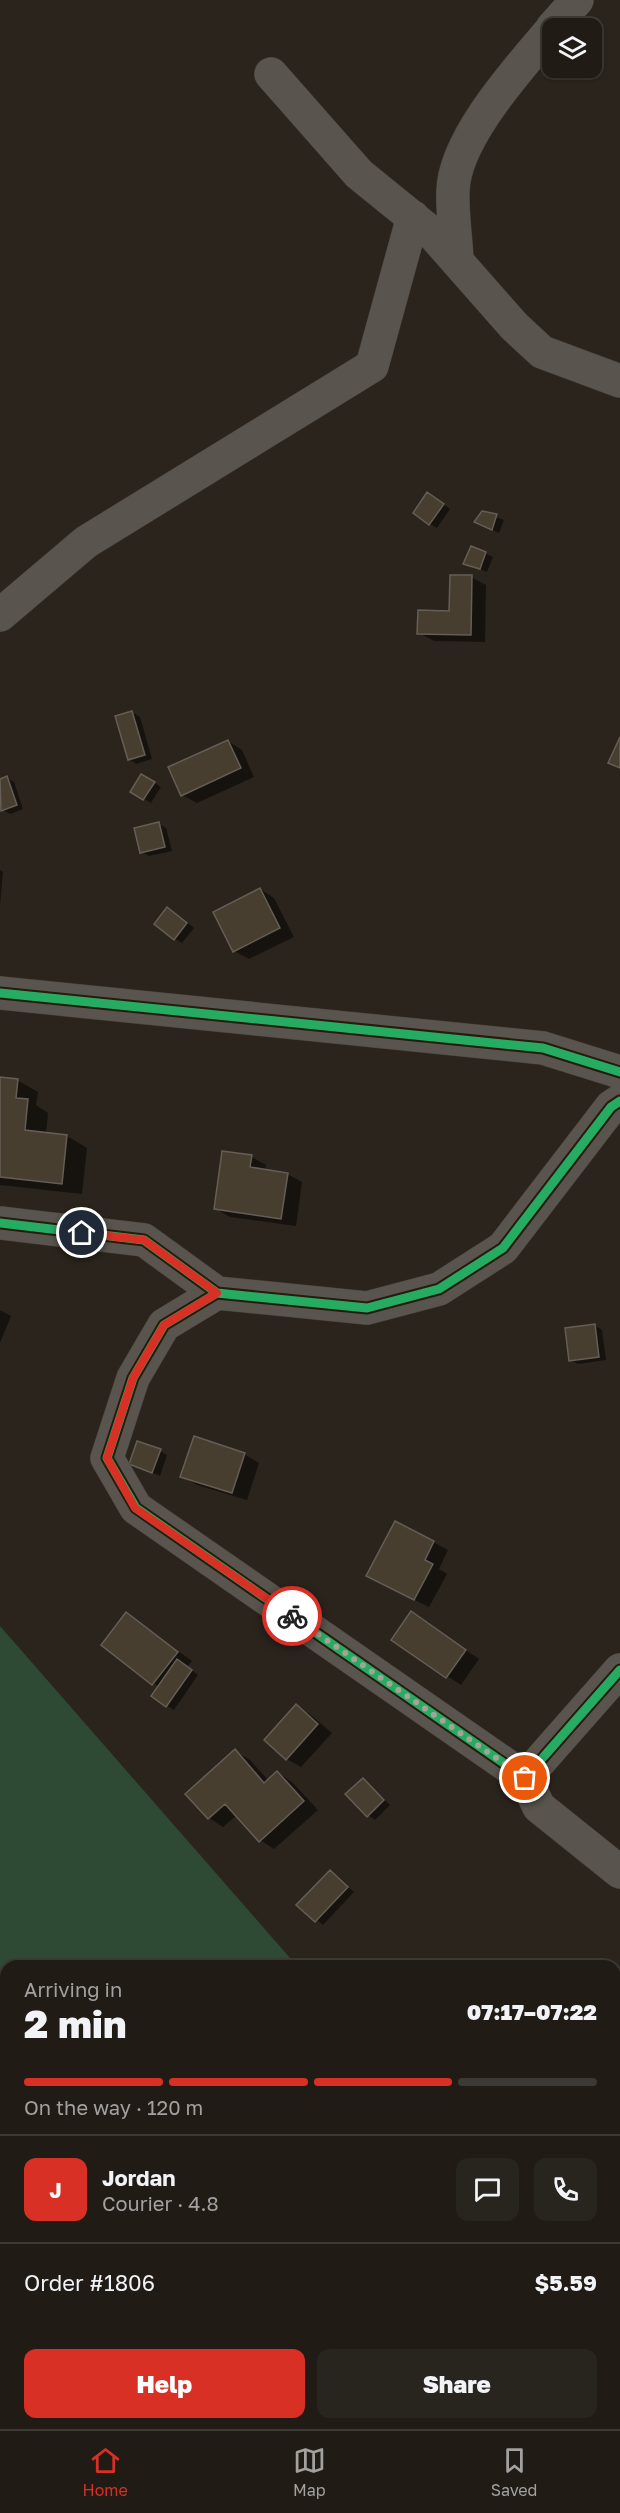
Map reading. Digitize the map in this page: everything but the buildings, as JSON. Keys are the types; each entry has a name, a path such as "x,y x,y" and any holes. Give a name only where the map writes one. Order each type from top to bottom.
{"street":[{"path":"561,18 577,0"},
{"path":"458,260 453,190 459,161 469,139 512,78 542,41"},
{"path":"271,74 359,174 413,217 458,260 514,326 542,352 620,381"},
{"path":"0,615 86,542 372,366 413,217"},
{"path":"0,993 543,1048 620,1072"},
{"path":"0,1223 144,1240 217,1293 367,1308 439,1289 503,1248 612,1107 620,1101"},
{"path":"217,1293 164,1325 133,1378 107,1458 135,1508 525,1778 539,1807 620,1872"},
{"path":"525,1778 620,1670"}],"green space":[{"path":"0,1626 292,1960 0,1960"}],"cycle path":[{"path":"0,993 543,1048 620,1072"},
{"path":"0,1223 144,1240 217,1293 367,1308 439,1289 503,1248 611,1107 620,1101"},
{"path":"217,1293 164,1325 133,1378 107,1458 136,1508 525,1778 620,1670"}],"way so far":[{"path":"292,1616 525,1778"}],"route":[{"path":"82,1233 144,1240 217,1293 164,1325 133,1378 107,1458 135,1508 292,1616"}]}
